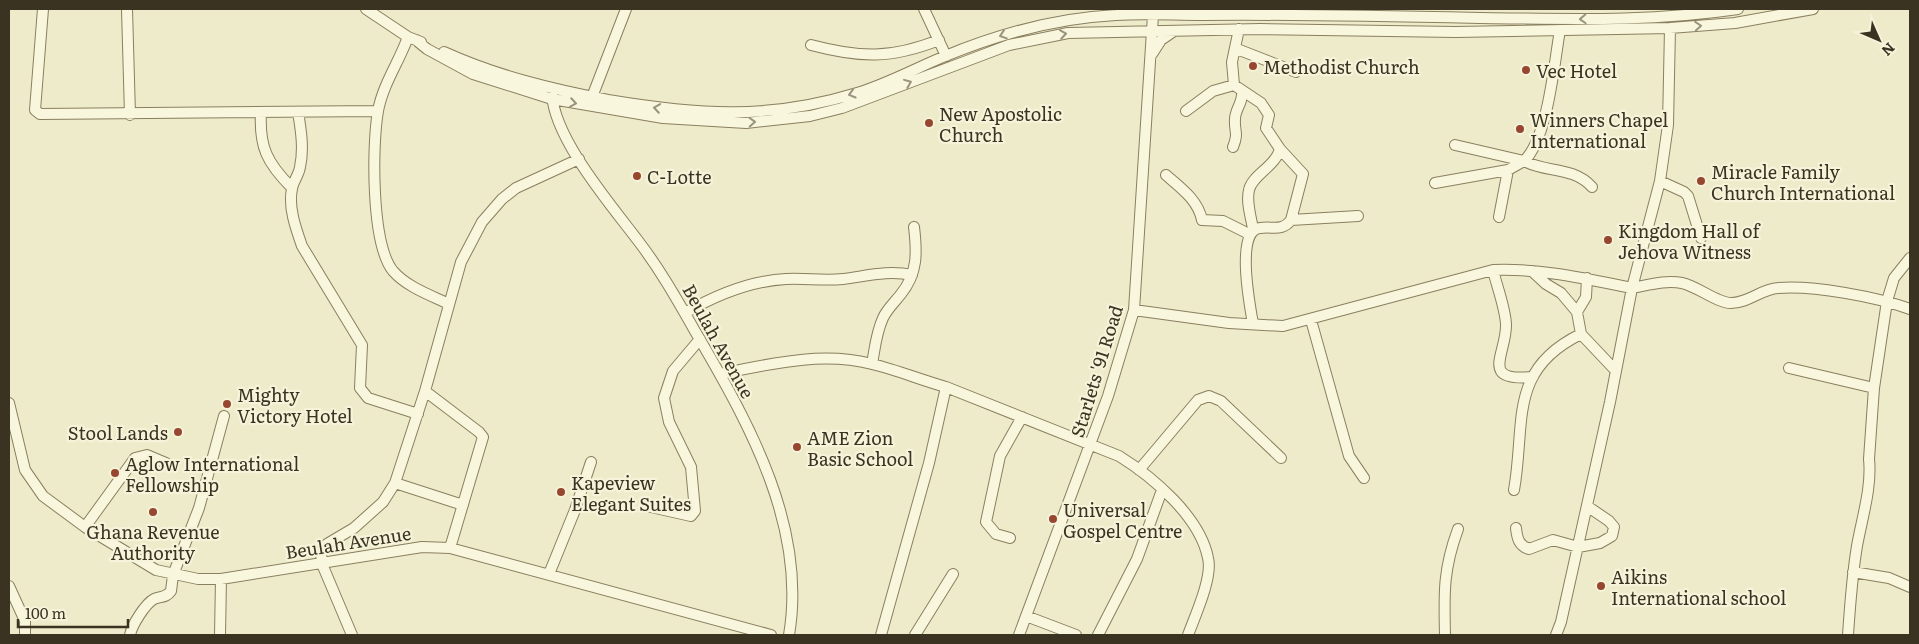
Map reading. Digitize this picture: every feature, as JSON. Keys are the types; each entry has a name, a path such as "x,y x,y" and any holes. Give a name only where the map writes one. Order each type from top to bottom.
{"street":[{"path":"43,9 36,112 40,114 130,115 378,111"},
{"path":"127,9 130,115"},
{"path":"366,9 427,49 473,74 552,94 663,118 737,123 810,116 850,106 1009,45 1068,33 1239,29 1456,32 1560,30 1627,18 1670,28 1735,24 1813,9"},
{"path":"592,97 626,9"},
{"path":"924,9 946,56"},
{"path":"552,94 592,97 658,109 693,112 759,112 824,102 860,92 946,56 1045,23 1083,13 1454,18 1482,11 1560,20 1695,15 1738,9"},
{"path":"1260,14 1260,29"},
{"name":"Starlets '91 Road","path":"1019,635 1090,446 1124,349 1134,310 1152,55 1153,15"},
{"path":"1454,18 1456,32"},
{"path":"1556,635 1587,506 1632,288 1660,181 1668,125 1670,28"},
{"path":"1233,147 1238,136 1235,118 1242,103 1232,62 1237,49 1239,29"},
{"path":"1435,183 1508,170 1524,161 1531,154 1537,142 1560,30"},
{"path":"1152,55 1161,40 1174,31"},
{"path":"412,39 389,78 378,111 376,200 378,233 384,253 393,271 409,284 448,304"},
{"path":"811,45 854,54 887,55 910,51 939,40"},
{"path":"1237,49 1296,72"},
{"path":"1166,175 1196,204 1200,210 1202,220 1223,221 1251,232 1282,228 1291,220 1303,174 1280,149 1266,128 1269,118 1266,110 1250,95 1238,89 1212,91 1186,111"},
{"name":"Beulah Avenue","path":"552,94 559,121 579,159 641,244 685,313 720,374 752,436 770,478 780,512 790,561 792,600 789,635"},
{"path":"261,112 260,129 263,148 274,168 292,188"},
{"path":"298,112 302,151 300,167 292,188 293,216 302,246 362,345 360,388 363,394 368,398 418,414"},
{"path":"1455,145 1524,161 1534,167 1570,172 1586,180 1592,187"},
{"path":"1253,324 1245,262 1251,232 1248,191 1252,182 1274,161 1280,149"},
{"path":"352,635 322,564 321,552 354,528 383,502 395,483 425,391 448,304 468,246 492,210 502,199 526,182 579,159"},
{"path":"1499,217 1508,170"},
{"path":"1660,181 1684,192 1688,196 1701,238"},
{"path":"1291,220 1358,216"},
{"path":"872,364 878,331 883,318 912,276 917,256 914,227"},
{"path":"1848,635 1853,572 1865,500 1871,477 1869,459 1874,388 1887,301 1894,278 1910,258"},
{"path":"1134,310 1283,326 1493,270 1517,269 1586,278 1632,288 1666,282 1683,283 1730,303 1749,299 1764,290 1780,288 1808,289 1887,301 1910,309"},
{"path":"1493,270 1506,322 1498,363 1502,372 1514,379 1533,377"},
{"path":"1532,271 1546,284 1560,293 1577,312 1581,334 1616,371"},
{"path":"685,313 728,291 766,281 801,278 838,279 888,272 912,276"},
{"path":"1577,312 1586,297 1586,278"},
{"path":"1311,320 1350,456 1364,478"},
{"path":"1514,490 1521,410 1533,377 1543,362 1563,343 1581,334"},
{"path":"651,507 691,516 695,511 691,467 669,422 664,398 673,371 700,339"},
{"path":"720,374 807,359 846,360 872,364 946,387 1119,456 1162,490 1196,527 1209,559 1206,580 1188,635"},
{"path":"1789,368 1874,388"},
{"path":"881,635 929,463 946,387"},
{"path":"425,391 479,432 482,437 450,548"},
{"path":"1139,470 1198,400 1210,396 1221,402 1281,458"},
{"name":"Beulah Avenue","path":"9,403 11,424 25,470 35,487 56,507 85,527 133,558 156,570 174,575 222,579 322,564 365,554 422,547 450,548 772,635"},
{"path":"130,635 134,622 152,600 170,593 174,575 198,508 224,416"},
{"path":"1010,538 996,534 986,522 1000,456 1022,417"},
{"path":"85,527 136,458 147,455 166,463"},
{"path":"549,574 558,546 575,510 591,462"},
{"path":"395,483 463,505"},
{"path":"1098,635 1137,559 1162,490"},
{"path":"1516,528 1517,539 1524,548 1529,549 1553,540 1578,547 1600,544 1612,536 1614,527 1609,521 1587,506"},
{"path":"1445,635 1444,580 1448,558 1458,529"},
{"path":"1853,572 1889,578 1910,588"},
{"path":"915,635 953,574"},
{"path":"220,635 222,579"},
{"path":"9,586 25,621 25,635"},
{"path":"1026,616 1076,635"}],"place":[{"name":"Methodist Church","path":"1253,66"},
{"name":"Vec Hotel","path":"1526,70"},
{"name":"New Apostolic Church","path":"929,123"},
{"name":"Winners Chapel International","path":"1520,129"},
{"name":"C-Lotte","path":"637,176"},
{"name":"Miracle Family Church International","path":"1701,181"},
{"name":"Kingdom Hall of Jehova Witness","path":"1608,240"},
{"name":"Mighty Victory Hotel","path":"227,404"},
{"name":"Stool Lands","path":"178,432"},
{"name":"AME Zion Basic School","path":"797,447"},
{"name":"Aglow International Fellowship","path":"115,473"},
{"name":"Kapeview Elegant Suites","path":"561,492"},
{"name":"Ghana Revenue Authority","path":"153,512"},
{"name":"Universal Gospel Centre","path":"1053,519"},
{"name":"Aikins International school","path":"1601,586"}]}
